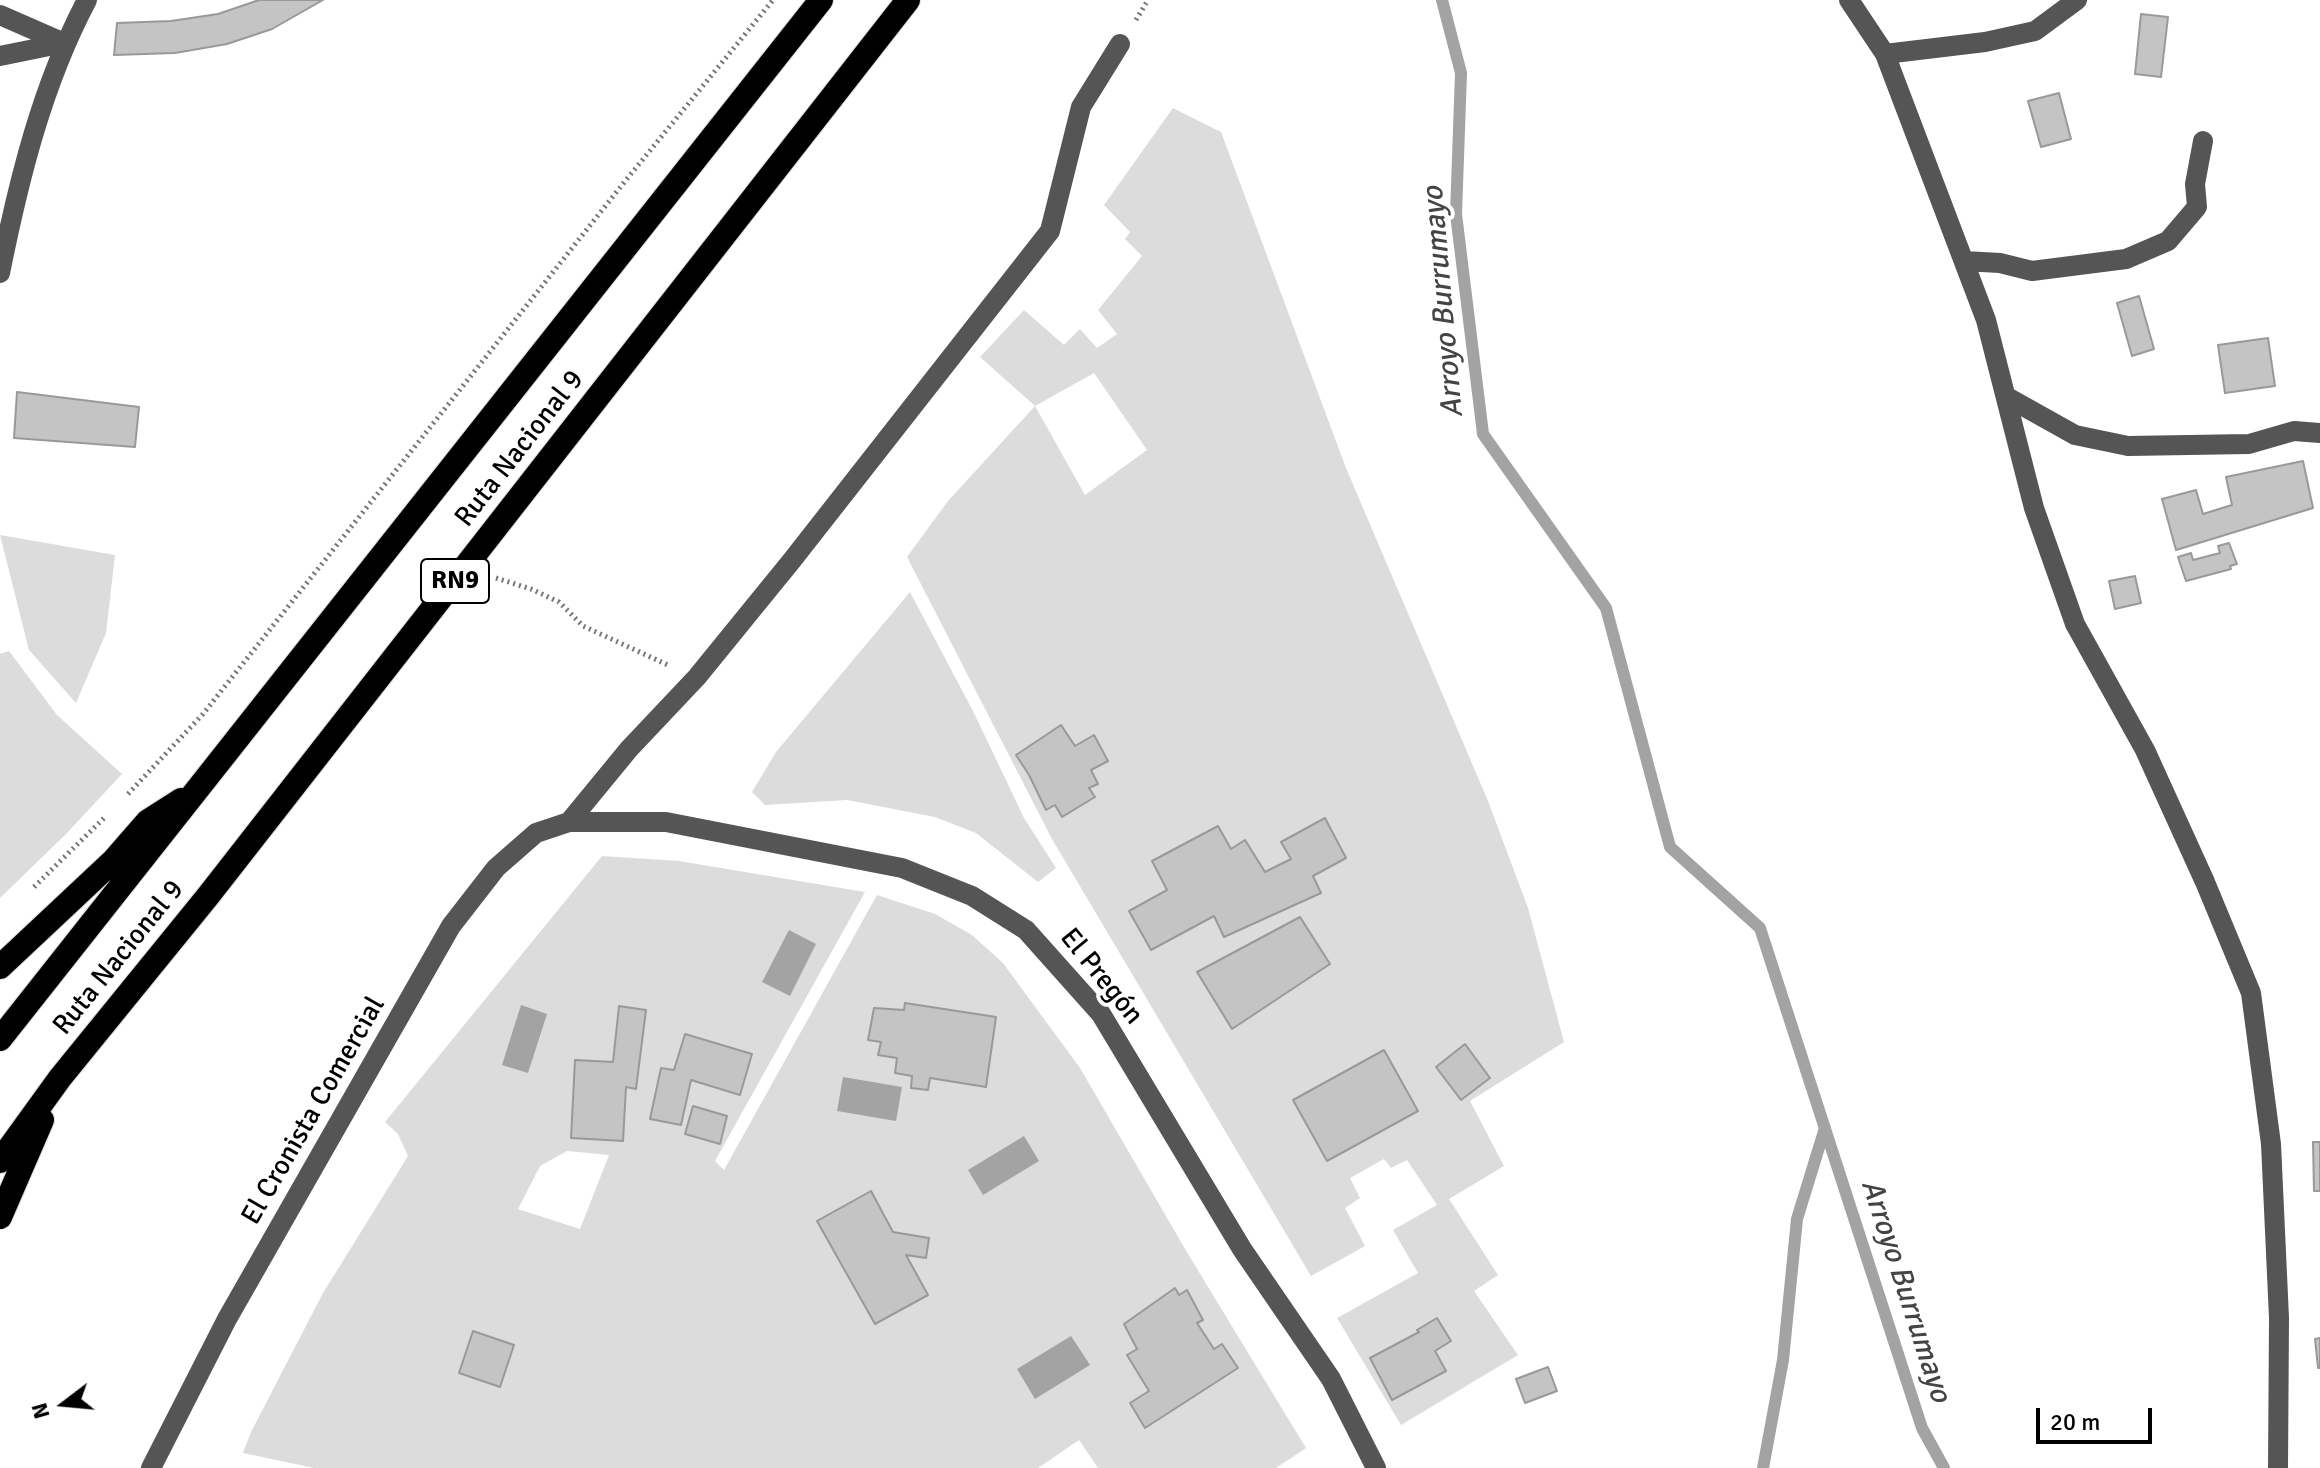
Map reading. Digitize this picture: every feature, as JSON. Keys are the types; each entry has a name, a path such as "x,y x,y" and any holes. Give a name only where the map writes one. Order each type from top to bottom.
{"highway":[{"name":"Ruta Nacional 9","path":"0,1039 821,0"},
{"name":"Ruta Nacional 9","path":"0,1161 60,1078 208,896 908,0"},
{"path":"0,967 114,860 148,821 196,790"},
{"path":"0,1217 60,1078"}],"street":[{"path":"0,273 16,194 64,43 87,0"},
{"path":"1849,0 1885,54 1986,320 2034,508 2075,624 2145,750 2251,993 2271,1144 2279,1318 2278,1468"},
{"path":"1885,54 1985,42 2035,31 2077,0"},
{"path":"0,15 64,43"},
{"path":"0,56 64,43"},
{"path":"569,822 629,749 697,677 1050,231 1081,107 1120,44"},
{"path":"1964,261 2000,263 2032,271 2126,259 2168,241 2197,207 2195,184 2203,141"},
{"path":"2007,397 2075,435 2128,446 2249,444 2294,431 2320,433"},
{"name":"El Cronista Comercial","path":"151,1468 227,1319 373,1068 451,926 496,868 536,833 569,822"},
{"name":"El Pregón","path":"569,822 666,822 902,868 972,896 1026,930 1101,1014 1242,1249 1331,1379 1376,1468"}],"path":[{"path":"121,802 203,714 773,0"},
{"path":"464,569 531,589 559,602 583,626 630,650 697,677"},
{"path":"24,897 110,813"}],"shaded area":[{"path":"1173,108 1221,132 1346,468 1488,801 1528,908 1564,1042 1470,1101 1504,1166 1449,1199 1498,1275 1474,1291 1518,1355 1401,1425 1337,1318 1418,1273 1393,1230 1437,1205 1407,1160 1391,1168 1384,1159 1350,1178 1360,1198 1345,1208 1365,1246 1311,1276 1052,839 907,557 948,501 1035,406 980,357 1024,310 1064,345 1080,329 1097,348 1117,334 1098,310 1142,256 1125,239 1130,232 1104,205","holes":["1094,373 1147,450 1085,495 1035,406"]},
{"path":"0,535 115,555 106,633 76,703 29,650"},
{"path":"910,592 974,713 1024,818 1056,868 1038,882 976,833 935,817 847,800 765,805 752,792 776,752"},
{"path":"9,651 57,715 122,774 0,898 0,654"},
{"path":"602,856 679,861 865,892 715,1161 724,1170 877,895 935,914 972,935 1003,963 1080,1068 1306,1448 1276,1468 1098,1468 1079,1440 1038,1468 314,1468 243,1453 323,1293 408,1156 398,1134 385,1122","holes":["567,1151 609,1155 580,1229 518,1209 540,1166"]},
{"path":"789,930 816,944 790,996 762,982"},
{"path":"521,1005 547,1014 528,1073 502,1065"},
{"path":"843,1077 902,1087 896,1121 837,1111"},
{"path":"1024,1136 1039,1161 983,1195 968,1170"},
{"path":"1071,1336 1090,1365 1035,1399 1017,1369"}],"building":[{"path":"259,0 323,0 272,29 227,44 175,53 114,55 117,23 171,21 218,14"},
{"path":"2141,14 2168,17 2161,77 2135,74"},
{"path":"2059,93 2071,139 2041,147 2028,101"},
{"path":"2139,296 2154,349 2132,356 2117,303"},
{"path":"2268,338 2275,386 2225,393 2218,345"},
{"path":"17,392 139,407 135,447 14,438"},
{"path":"2303,461 2313,508 2176,550 2162,499 2196,490 2203,514 2232,505 2226,477"},
{"path":"2229,543 2237,564 2230,566 2231,569 2186,581 2178,557 2191,553 2193,560 2220,553 2218,546"},
{"path":"2135,576 2141,603 2115,609 2109,581"},
{"path":"1061,725 1075,746 1094,735 1108,761 1091,770 1098,784 1089,788 1095,797 1062,817 1055,805 1046,810 1016,755"},
{"path":"1325,818 1346,858 1313,876 1321,893 1224,937 1214,916 1151,950 1129,911 1167,890 1152,861 1218,826 1231,849 1245,840 1265,872 1291,859 1281,842"},
{"path":"1300,917 1330,964 1232,1029 1197,972"},
{"path":"905,1003 996,1017 986,1087 930,1078 928,1090 911,1088 912,1076 895,1073 897,1058 878,1055 881,1042 868,1040 874,1008 904,1010"},
{"path":"619,1006 646,1010 636,1089 626,1087 623,1141 571,1138 575,1060 613,1062"},
{"path":"685,1034 752,1054 740,1095 691,1080 681,1125 650,1119 661,1068 674,1070"},
{"path":"1465,1044 1490,1078 1461,1100 1436,1067"},
{"path":"1384,1050 1418,1111 1327,1161 1293,1100"},
{"path":"693,1106 727,1116 720,1144 685,1134"},
{"path":"2313,1142 2320,1142 2320,1191 2314,1191"},
{"path":"871,1191 893,1232 929,1238 926,1258 906,1255 928,1295 875,1324 817,1221"},
{"path":"1175,1288 1179,1295 1187,1290 1203,1320 1197,1323 1214,1349 1222,1344 1238,1368 1145,1428 1130,1403 1149,1391 1127,1355 1137,1349 1124,1324"},
{"path":"1437,1318 1451,1341 1435,1351 1446,1371 1392,1400 1370,1358 1419,1332 1417,1330"},
{"path":"473,1331 514,1345 500,1387 459,1373"},
{"path":"2320,1338 2320,1368 2318,1368 2315,1339"},
{"path":"1548,1367 1557,1391 1525,1403 1516,1379"}],"waterway":[{"name":"Arroyo Burrumayo","path":"1442,0 1461,73 1456,214 1483,434 1606,608 1670,847 1760,928 1922,1428 1944,1468"},
{"name":"Arroyo Burrumayo","path":"1763,1468 1783,1360 1797,1219 1825,1128"}]}
